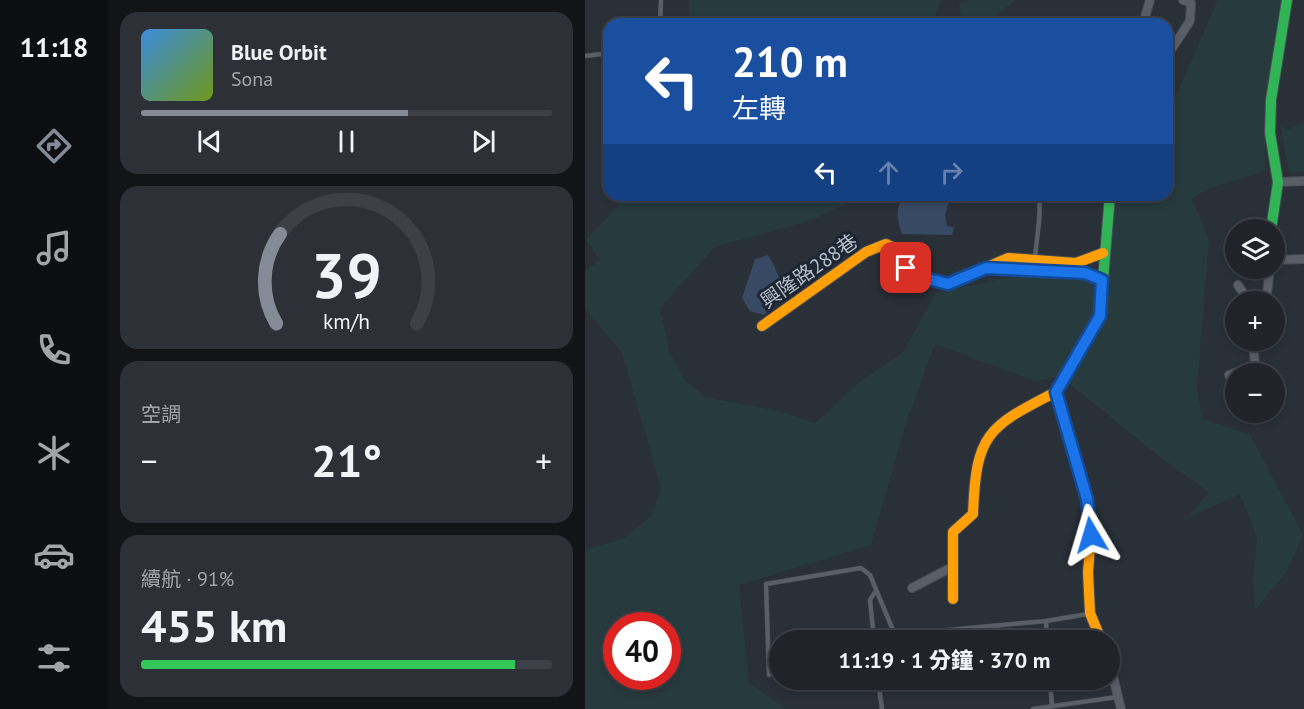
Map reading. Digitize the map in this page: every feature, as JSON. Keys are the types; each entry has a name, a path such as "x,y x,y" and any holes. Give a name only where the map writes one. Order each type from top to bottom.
{"street":[{"path":"1145,18 1150,0"},
{"path":"1173,47 1190,21 1191,3 1183,0"},
{"path":"1273,219 1278,182 1270,133 1271,100 1287,0"},
{"path":"1278,182 1304,181"},
{"path":"953,599 956,581 952,567 953,532 973,514 977,455 986,435 1004,419 1056,392 1100,316 1103,254 1109,201"},
{"name":"興隆路288巷","path":"762,326 866,252 887,244 897,249 910,272 931,281 948,284 1008,258 1076,262 1103,254"},
{"path":"1285,260 1304,259"},
{"path":"1237,285 1241,291"},
{"path":"1056,392 1087,499 1091,535 1088,573 1090,613 1097,630"},
{"path":"912,588 952,567"},
{"path":"1116,690 1121,709"}],"lane":[{"path":"660,18 661,0"},
{"path":"585,56 603,54"},
{"path":"1035,260 1036,228 1041,213 1041,201"},
{"path":"986,268 1085,273 1102,280"},
{"path":"769,675 766,584 861,568 870,575 875,592 895,635 1046,621 1090,613"},
{"path":"873,630 870,600 875,592"},
{"path":"1046,621 1046,630"},
{"path":"879,690 882,709"},
{"path":"1051,690 1052,706"},
{"path":"1033,709 1117,697"}],"green space":[{"path":"689,0 941,0 934,18 690,18"},
{"path":"970,0 1016,0 993,18 961,17 959,4"},
{"path":"1218,0 1284,0 1265,108 1265,171 1207,189 1192,199 1209,240 1197,388 1202,419 1250,434 1303,535 1286,573 1255,610 1253,580 1257,537 1240,494 1187,518 1209,492 1160,457 1060,376 1035,381 935,344 906,423 871,545 739,585 749,683 786,709 585,709 585,550 624,538 652,515 661,488 622,353 585,309 585,271 600,260 586,240 617,207 616,201 852,201 809,221 715,247 660,308 669,350 685,380 705,397 779,411 816,423 853,387 903,352 936,293 1006,278 1051,275 1077,280 1105,277 1112,201 1173,201 1173,102"},
{"path":"1304,122 1304,171 1289,172 1280,124 1287,130"}],"water":[{"path":"902,201 949,201 945,215 947,226 954,227 952,235 902,234 898,213"},
{"path":"768,255 779,279 779,293 764,315 750,311 742,298 755,259"}],"traffic: fast":[{"path":"1273,219 1278,182 1270,133 1271,100 1287,0"},
{"path":"1071,367 1100,316 1110,201"}],"traffic: slow":[{"path":"762,326 866,252 886,244 897,249 910,272 948,284 1008,258 1076,263 1103,253"},
{"path":"1071,367 1056,392 1087,499 1091,535 1088,572 1090,613 1097,630"},
{"path":"953,599 953,532 973,514 982,449 1000,425 1056,392"}],"route":[{"path":"906,268 917,276 948,284 986,268 1085,273 1102,280 1100,316 1056,392 1087,499 1091,535"}]}
